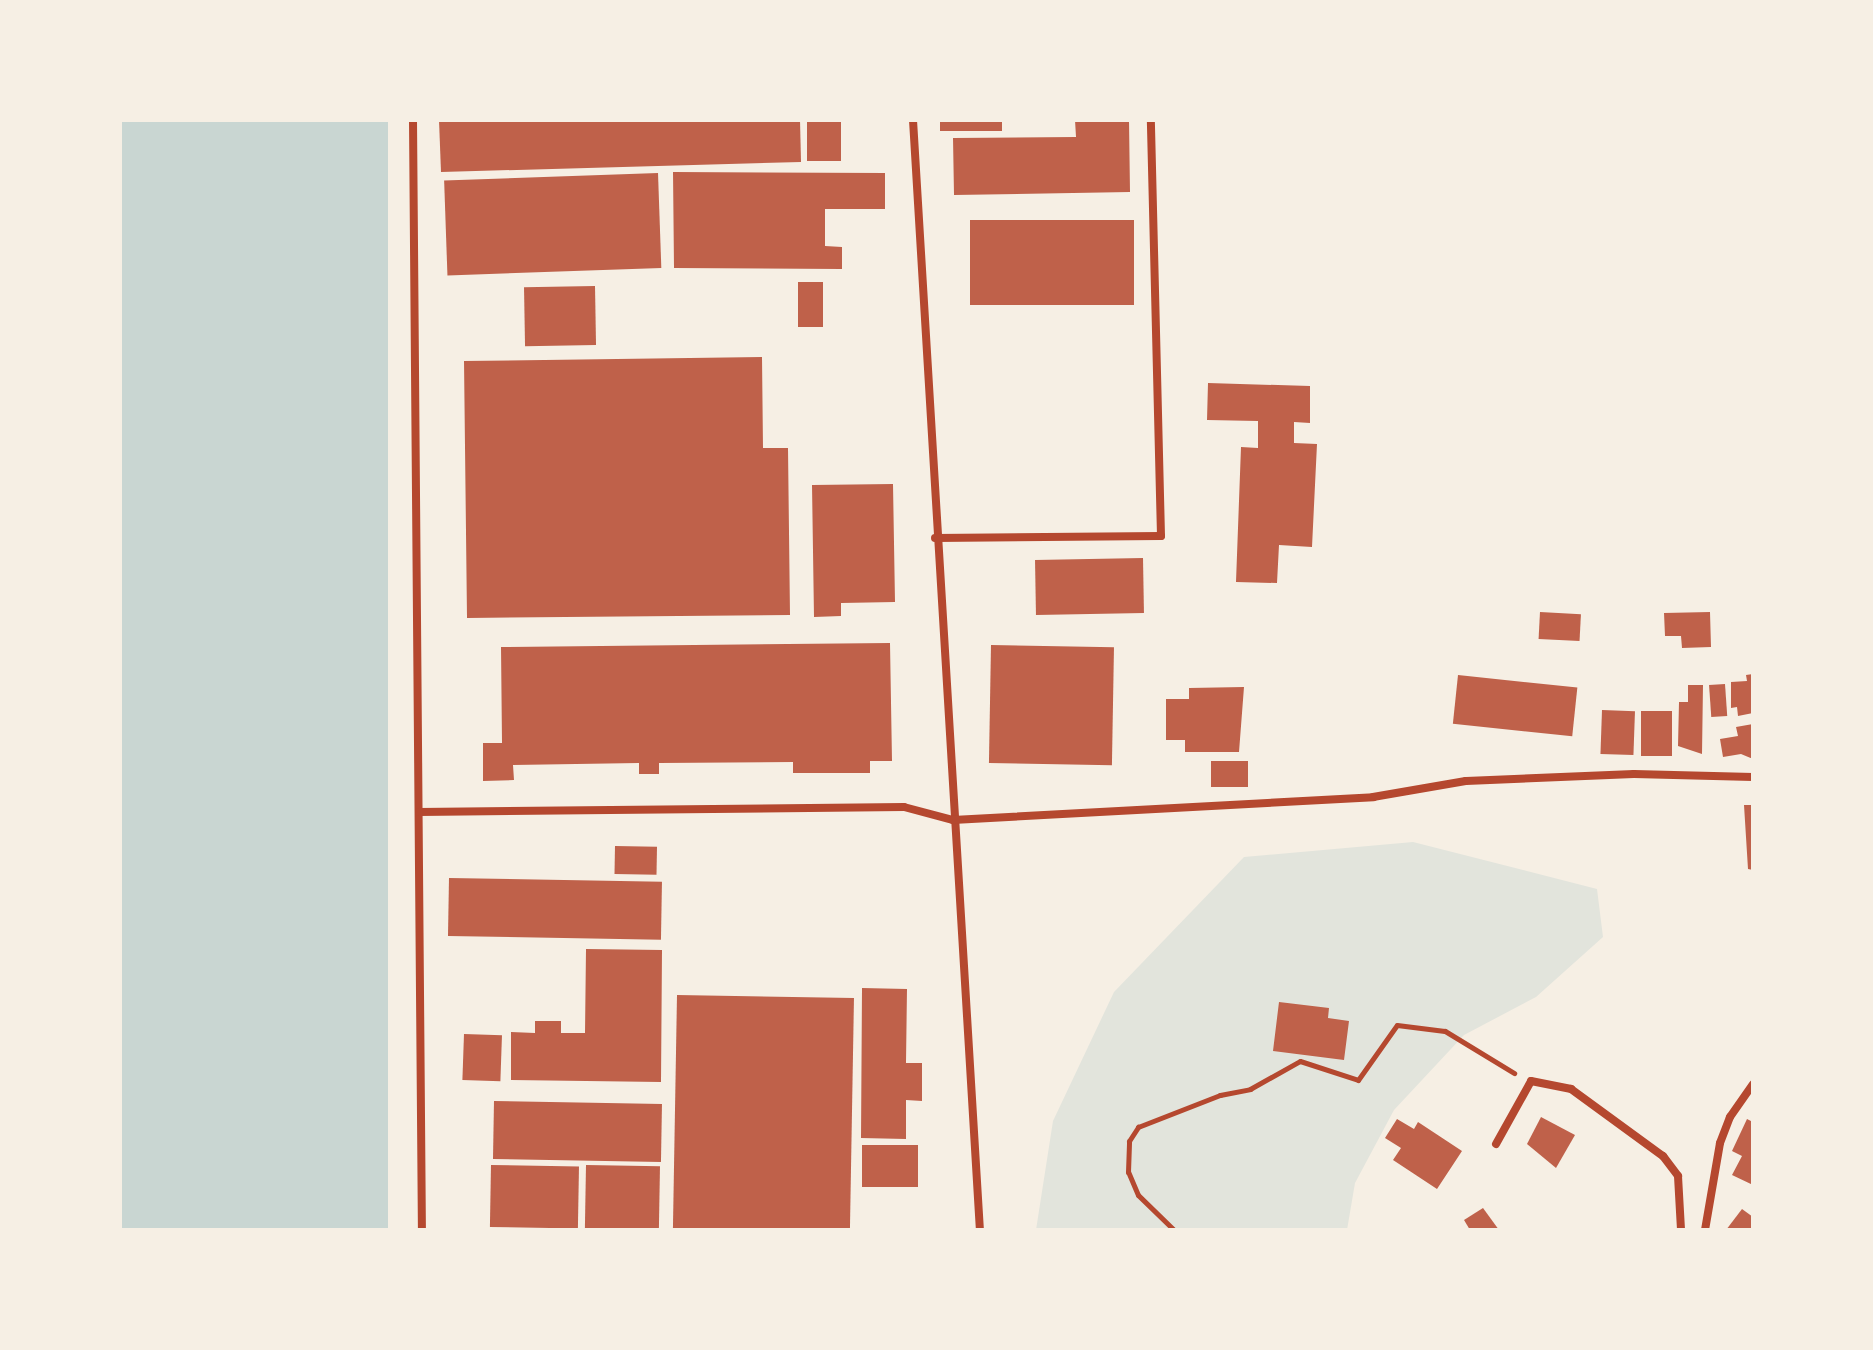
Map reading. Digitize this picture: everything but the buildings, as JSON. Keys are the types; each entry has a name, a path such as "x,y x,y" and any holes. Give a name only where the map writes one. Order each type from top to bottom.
{"street":[{"path":"413,120 422,1230"},
{"path":"913,120 935,538 980,1230"},
{"path":"935,538 1161,536 1151,120"},
{"path":"419,812 904,807 953,820 1373,797 1466,781 1634,774 1753,777"},
{"path":"1496,1144 1531,1081 1571,1089 1663,1156 1678,1176 1682,1192 1681,1230"},
{"path":"1705,1230 1720,1143 1730,1117 1753,1084"}],"path":[{"path":"1174,1230 1138,1195 1128,1172 1129,1141 1138,1127 1159,1117 1250,1089 1300,1061 1358,1080 1397,1025 1445,1031 1531,1081"}],"shaded area":[{"path":"120,120 388,120 388,1230 120,1230"},
{"path":"1413,842 1597,889 1603,937 1536,997 1464,1035 1394,1110 1355,1183 1347,1230 1036,1230 1053,1121 1114,992 1244,857"}]}
